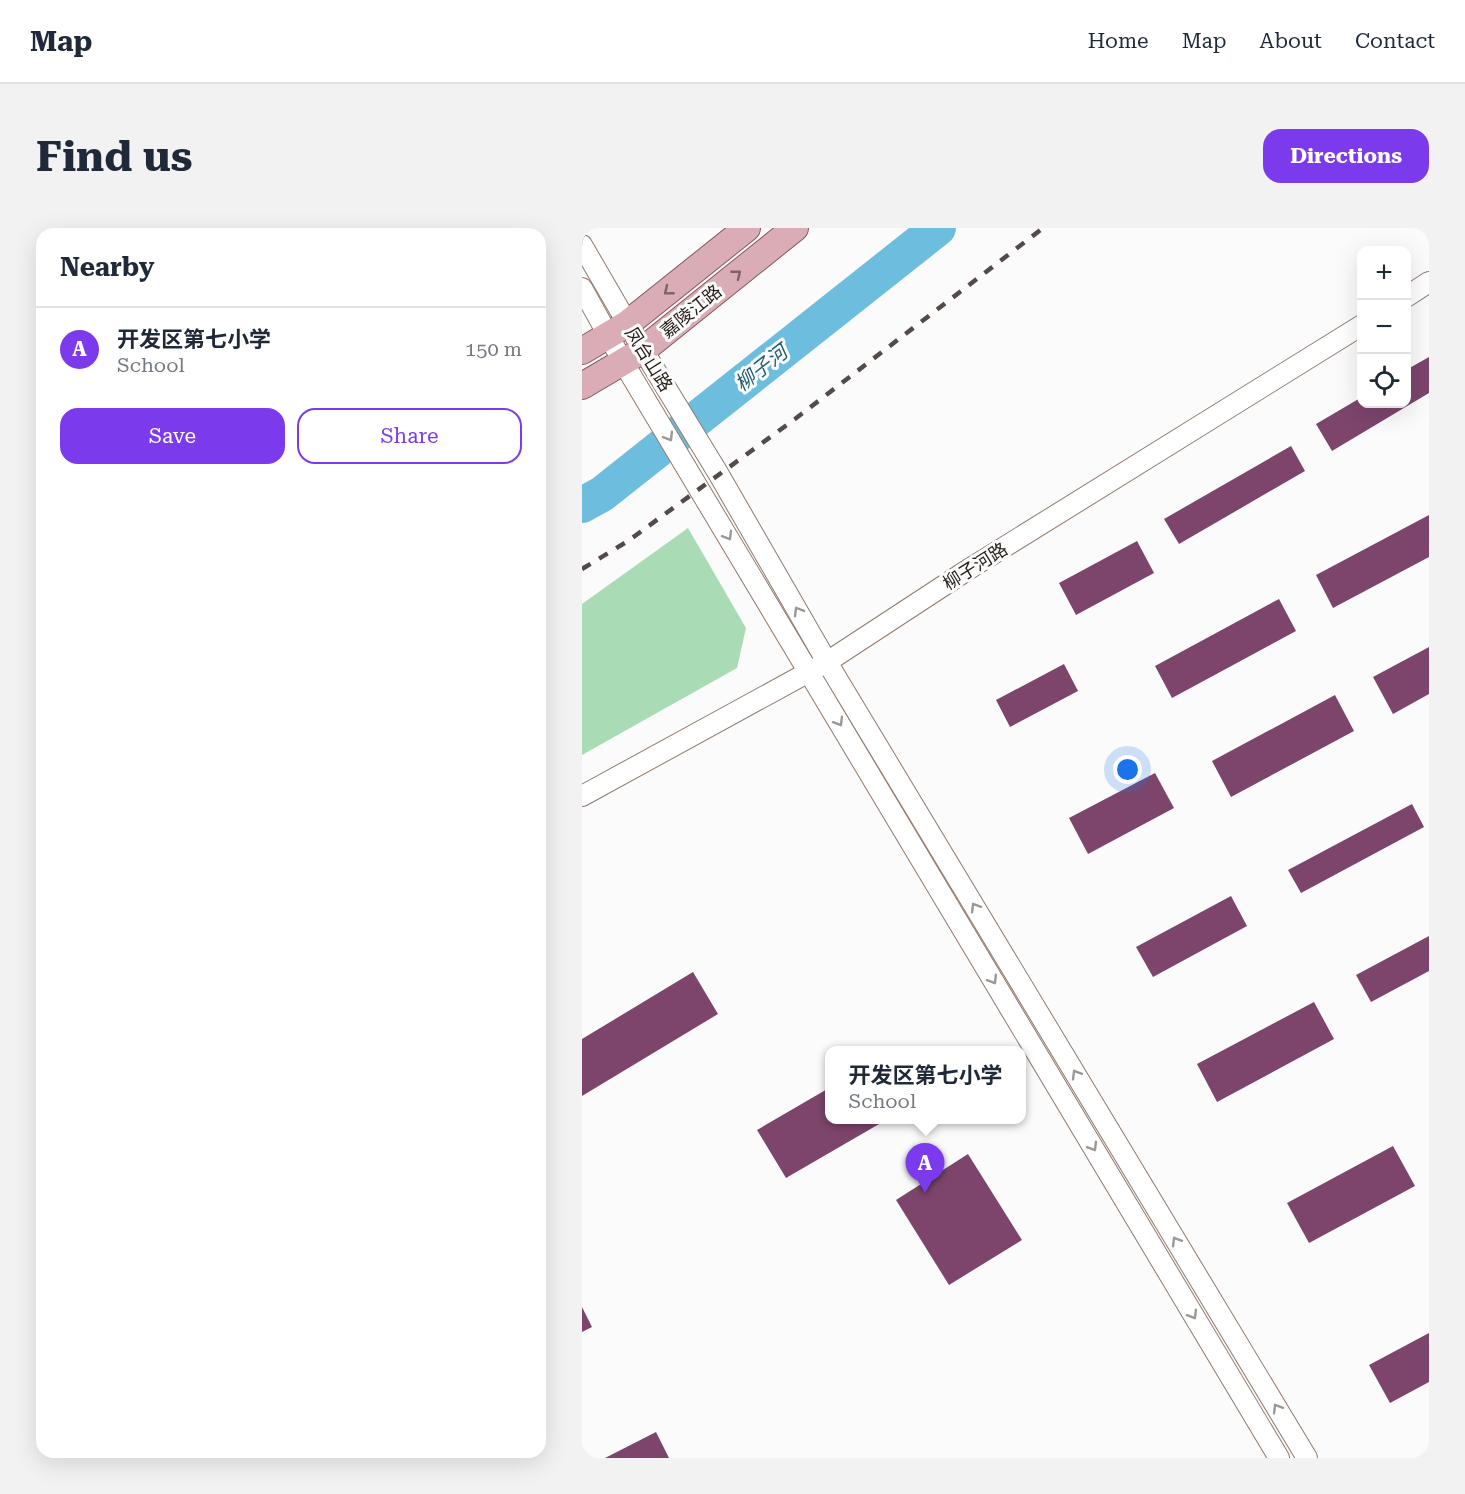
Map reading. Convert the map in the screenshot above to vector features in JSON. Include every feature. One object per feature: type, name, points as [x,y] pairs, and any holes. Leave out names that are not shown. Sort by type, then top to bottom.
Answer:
[{"type":"main road","name":"嘉陵江路","points":[[582,351],[618,329],[747,228]]},
{"type":"main road","name":"嘉陵江路","points":[[582,387],[633,356],[795,228]]},
{"type":"street","name":"凤台山路","points":[[582,245],[618,329],[633,356],[640,387],[1279,1458]]},
{"type":"street","points":[[1411,294],[1429,282]]},
{"type":"street","name":"凤台山路","points":[[582,288],[618,329]]},
{"type":"street","name":"柳子河路","points":[[582,795],[827,662],[969,569],[1357,328]]},
{"type":"street","name":"凤台山路","points":[[633,356],[660,376],[827,662],[1307,1458]]},
{"type":"green space","points":[[688,528],[746,628],[737,668],[582,755],[582,604]]},
{"type":"building","points":[[1429,357],[1429,393],[1411,404],[1411,367]]},
{"type":"building","points":[[1357,400],[1357,408],[1404,408],[1332,451],[1316,424]]},
{"type":"building","points":[[1291,446],[1305,471],[1179,544],[1164,519]]},
{"type":"building","points":[[1429,515],[1429,557],[1333,608],[1316,575]]},
{"type":"building","points":[[1137,541],[1154,573],[1076,615],[1059,583]]},
{"type":"building","points":[[1279,599],[1296,631],[1172,698],[1155,666]]},
{"type":"building","points":[[1429,647],[1429,694],[1393,714],[1373,677]]},
{"type":"building","points":[[1064,664],[1078,691],[1010,727],[996,700]]},
{"type":"building","points":[[1335,695],[1354,731],[1231,797],[1212,761]]},
{"type":"building","points":[[1155,773],[1174,808],[1088,854],[1069,818]]},
{"type":"building","points":[[1412,804],[1424,827],[1301,893],[1288,870]]},
{"type":"building","points":[[1231,896],[1247,926],[1153,977],[1136,947]]},
{"type":"building","points":[[1429,936],[1429,971],[1371,1002],[1356,975]]},
{"type":"building","points":[[693,972],[718,1014],[582,1096],[582,1039]]},
{"type":"building","points":[[1314,1002],[1334,1039],[1217,1102],[1197,1064]]},
{"type":"building","points":[[825,1090],[825,1124],[879,1124],[786,1178],[757,1130]]},
{"type":"building","points":[[1393,1146],[1415,1186],[1309,1243],[1287,1203]]},
{"type":"building","points":[[968,1154],[1022,1240],[949,1285],[896,1200]]},
{"type":"building","points":[[582,1307],[592,1327],[582,1332]]},
{"type":"building","points":[[1429,1333],[1429,1382],[1390,1403],[1369,1365]]},
{"type":"building","points":[[656,1432],[669,1458],[605,1458]]},
{"type":"waterway","name":"柳子河","points":[[582,505],[602,494],[938,228]]},
{"type":"railway","points":[[582,569],[628,541],[795,419],[1043,228]]},
{"type":"place","name":"开发区第七小学","points":[[925,1193]]}]
